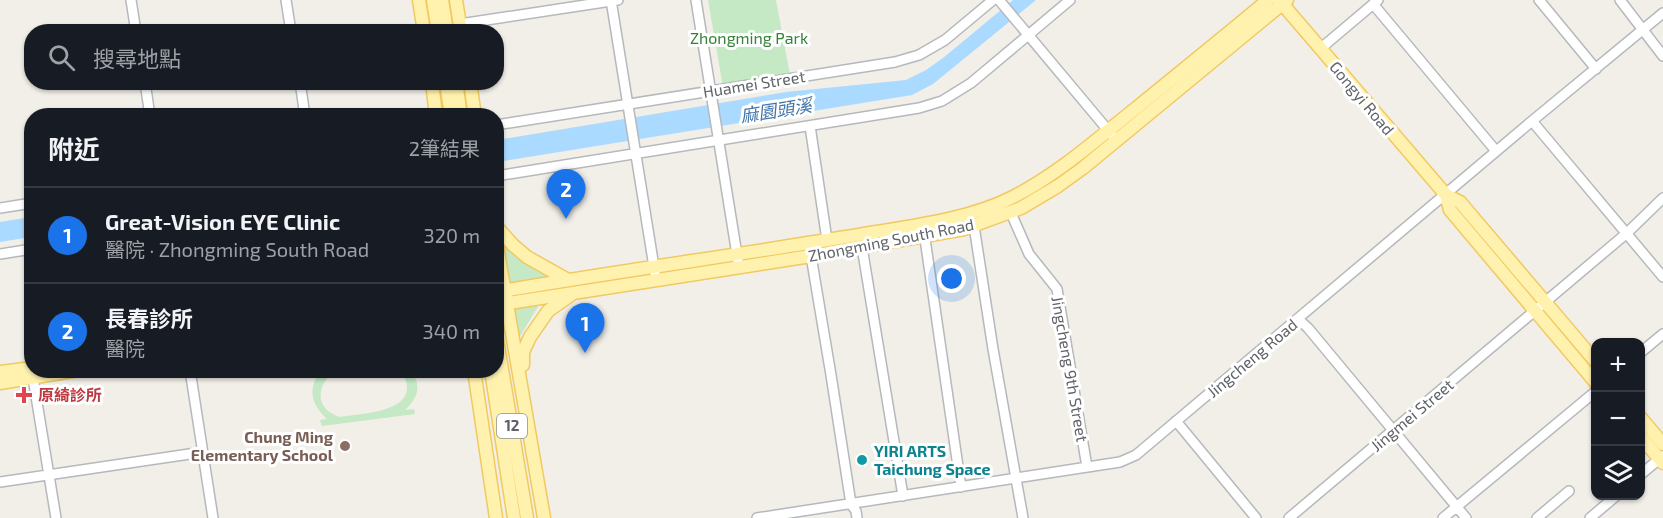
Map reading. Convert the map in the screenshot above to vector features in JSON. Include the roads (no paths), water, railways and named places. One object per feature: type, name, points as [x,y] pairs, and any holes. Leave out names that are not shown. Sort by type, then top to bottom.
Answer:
[{"type":"main road","points":[[419,0],[420,24]]},
{"type":"main road","points":[[433,0],[437,24]]},
{"type":"main road","points":[[442,0],[446,24]]},
{"type":"main road","points":[[456,0],[460,24]]},
{"type":"main road","name":"Zhongming South Road","points":[[504,291],[654,267],[811,256],[862,247],[923,230],[973,212],[1012,197],[1050,176],[1268,0]]},
{"type":"main road","name":"Zhongming South Road","points":[[504,304],[656,280],[827,240],[975,226],[1011,213],[1058,186],[1116,141],[1283,1]]},
{"type":"main road","name":"Gongyi Road","points":[[1283,1],[1320,49],[1446,195],[1460,202],[1591,356]]},
{"type":"main road","points":[[433,90],[435,108]]},
{"type":"main road","points":[[447,90],[451,108]]},
{"type":"main road","points":[[457,90],[460,108]]},
{"type":"main road","points":[[471,90],[474,108]]},
{"type":"main road","name":"Gongyi Road","points":[[1446,195],[1450,210],[1591,377]]},
{"type":"main road","points":[[504,235],[528,257],[568,280]]},
{"type":"main road","points":[[523,396],[523,352],[530,337],[548,311],[575,292]]},
{"type":"main road","name":"12","points":[[504,313],[523,396],[544,518]]},
{"type":"main road","points":[[0,372],[24,371]]},
{"type":"main road","points":[[0,383],[24,374]]},
{"type":"main road","name":"12","points":[[475,378],[496,518]]},
{"type":"main road","name":"12","points":[[492,378],[514,518]]},
{"type":"main road","name":"12","points":[[503,378],[527,518]]},
{"type":"main road","points":[[1645,422],[1663,444]]},
{"type":"main road","points":[[1645,440],[1662,459]]},
{"type":"street","points":[[131,0],[135,24]]},
{"type":"street","points":[[286,0],[290,24]]},
{"type":"street","points":[[483,24],[613,0],[656,280]]},
{"type":"street","points":[[696,0],[738,260]]},
{"type":"street","name":"Huamei Street","points":[[504,124],[711,94],[895,62],[919,55],[945,40],[993,0]]},
{"type":"street","points":[[999,0],[1116,141]]},
{"type":"street","points":[[504,175],[636,150],[810,126],[919,108],[942,101],[971,83],[1026,32],[1070,0]]},
{"type":"street","points":[[1539,0],[1596,69]]},
{"type":"street","points":[[1620,0],[1663,56]]},
{"type":"street","points":[[1320,49],[1376,2],[1496,151]]},
{"type":"street","name":"Jingcheng Road","points":[[757,518],[1016,479],[1128,459],[1137,455],[1663,13]]},
{"type":"street","points":[[146,90],[149,108]]},
{"type":"street","points":[[301,90],[304,108]]},
{"type":"street","points":[[1532,121],[1663,277]]},
{"type":"street","points":[[810,126],[827,240]]},
{"type":"street","points":[[1535,311],[1627,234],[1663,198]]},
{"type":"street","points":[[0,208],[24,204]]},
{"type":"street","name":"Jingcheng 9th Street","points":[[1011,213],[1029,254],[1057,289],[1086,467]]},
{"type":"street","points":[[975,226],[995,360],[1023,518]]},
{"type":"street","points":[[923,230],[961,487]]},
{"type":"street","points":[[862,247],[903,496]]},
{"type":"street","points":[[0,254],[24,250]]},
{"type":"street","points":[[811,256],[851,504],[856,511],[857,518]]},
{"type":"street","name":"Jingmei Street","points":[[1289,518],[1535,311]]},
{"type":"street","points":[[1298,319],[1308,328],[1466,518]]},
{"type":"street","points":[[1645,350],[1663,334]]},
{"type":"street","points":[[33,378],[56,518]]},
{"type":"street","points":[[191,378],[213,518]]},
{"type":"street","points":[[1443,518],[1595,392]]},
{"type":"street","points":[[1176,421],[1256,518]]},
{"type":"street","points":[[0,482],[203,452]]},
{"type":"street","points":[[1645,472],[1662,459]]},
{"type":"street","points":[[1537,518],[1569,491]]},
{"type":"street","points":[[1590,518],[1611,500]]},
{"type":"water","name":"麻園頭溪","points":[[1013,0],[1036,0],[933,84],[912,95],[504,161],[504,139],[786,92],[906,80],[943,58]]},
{"type":"water","points":[[24,218],[24,238],[0,242],[0,222]]},
{"type":"place","name":"長春診所","points":[[566,219]]},
{"type":"place","name":"Great-Vision EYE Clinic","points":[[585,353]]},
{"type":"place","name":"原綺診所","points":[[24,395]]},
{"type":"place","name":"Chung Ming Elementary School","points":[[345,446]]},
{"type":"place","name":"YIRI ARTS Taichung Space","points":[[862,460]]},
{"type":"park label","name":"Zhongming Park","points":[[749,38]]}]
